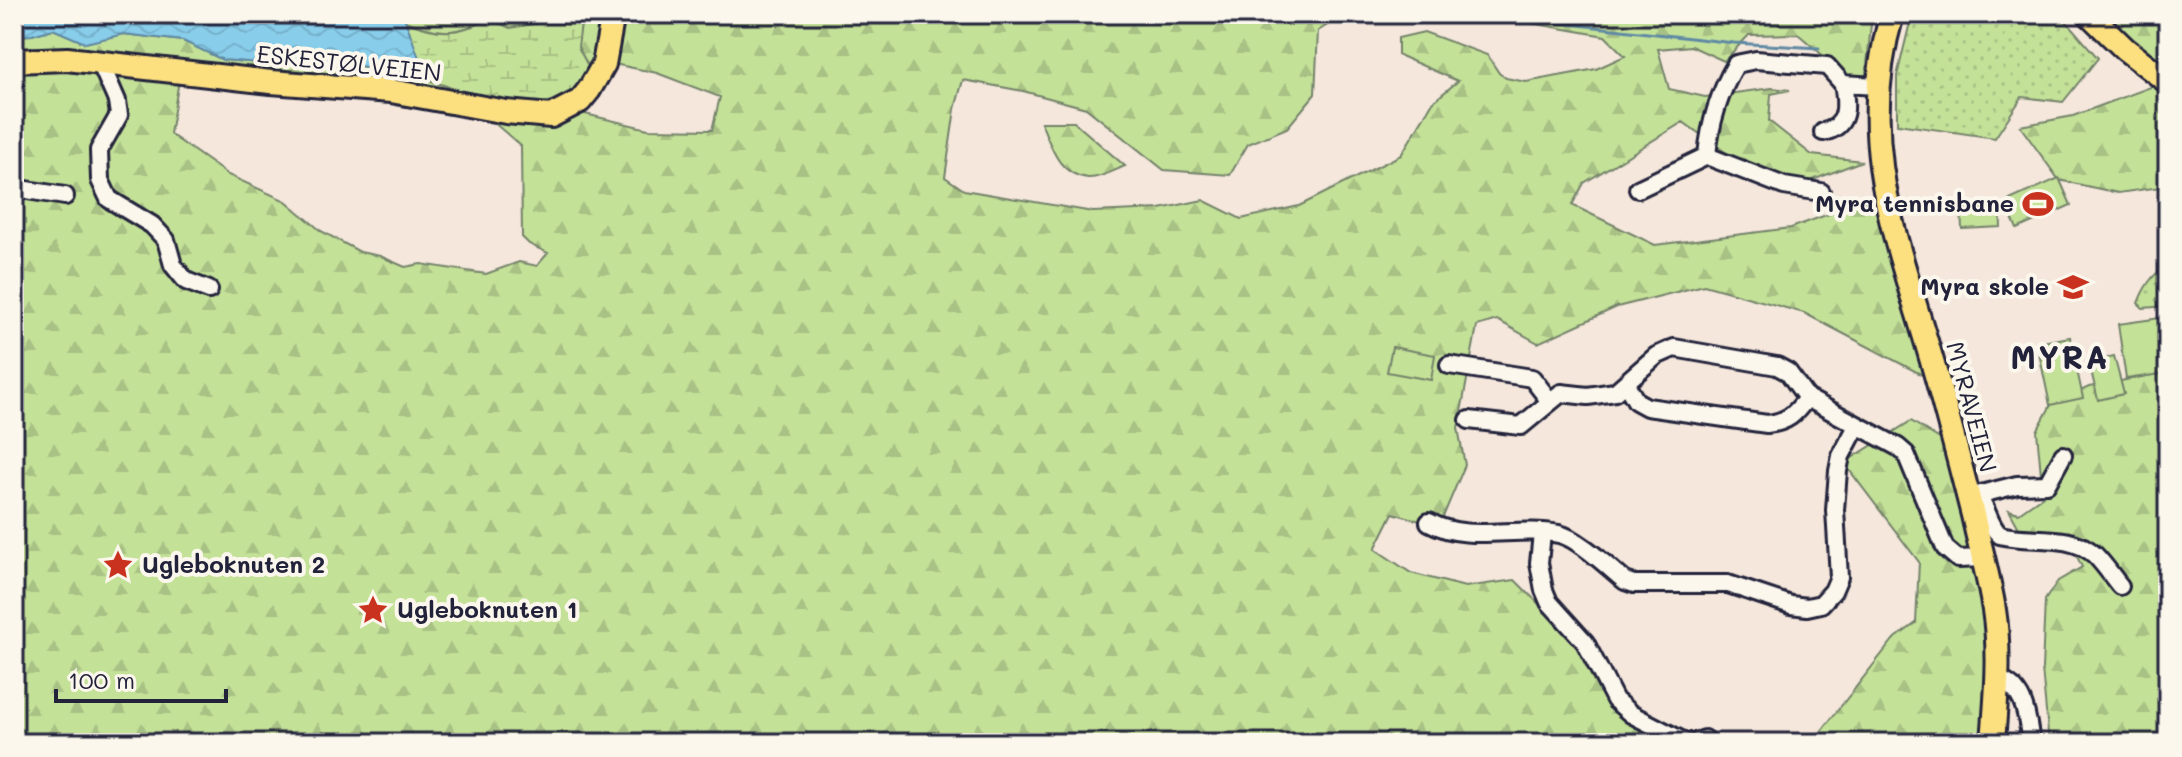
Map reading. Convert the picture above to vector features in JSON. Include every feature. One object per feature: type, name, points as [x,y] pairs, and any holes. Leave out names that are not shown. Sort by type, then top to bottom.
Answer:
[{"type":"main road","name":"ESKESTØLVEIEN","points":[[14,61],[67,59],[271,82],[391,91],[506,112],[551,116],[580,101],[589,90],[604,64],[613,14]]},
{"type":"main road","name":"MYRAVEIEN","points":[[1892,14],[1877,86],[1876,136],[1886,200],[1972,493],[1995,613],[1997,679],[1993,743]]},
{"type":"main road","points":[[2089,14],[2125,49],[2168,82]]},
{"type":"street","points":[[1707,156],[1709,127],[1724,84],[1736,64],[1756,60],[1827,66],[1843,84],[1846,99],[1838,127],[1823,132]]},
{"type":"street","points":[[100,62],[117,101],[119,115],[99,150],[100,180],[109,199],[152,225],[166,240],[173,265],[186,281],[209,290]]},
{"type":"street","points":[[1843,84],[1877,86]]},
{"type":"street","points":[[1638,189],[1707,156],[1784,186],[1821,192]]},
{"type":"street","points":[[14,188],[65,196]]},
{"type":"street","points":[[1469,420],[1521,426],[1561,393],[1603,395],[1615,392],[1656,356],[1674,348],[1777,366],[1788,372],[1807,398],[1906,454],[1945,548],[1958,559],[1983,558]]},
{"type":"street","points":[[1449,365],[1532,378],[1549,400]]},
{"type":"street","points":[[1626,384],[1636,401],[1647,407],[1767,424],[1783,422],[1793,416],[1807,398]]},
{"type":"street","points":[[1429,522],[1461,533],[1560,534],[1625,581],[1634,584],[1728,584],[1791,605],[1807,607],[1821,604],[1833,591],[1839,577],[1835,510],[1838,471],[1841,456],[1857,426]]},
{"type":"street","points":[[1972,493],[2017,485],[2047,484],[2063,455]]},
{"type":"street","points":[[1972,493],[1986,506],[1993,527],[2000,535],[2078,545],[2096,556],[2120,586]]},
{"type":"street","points":[[1542,533],[1539,563],[1544,590],[1558,614],[1585,642],[1615,700],[1631,714],[1685,742],[1705,739]]},
{"type":"street","points":[[1997,679],[2019,693],[2031,743]]},
{"type":"green space","points":[[403,14],[494,14],[499,19],[559,20],[570,14],[1345,14],[1318,31],[1315,94],[1287,128],[1248,144],[1230,175],[1164,170],[1086,108],[1023,91],[963,80],[955,109],[945,177],[964,190],[1093,212],[1160,209],[1203,200],[1241,219],[1299,206],[1401,155],[1433,102],[1458,81],[1398,55],[1398,38],[1424,32],[1487,55],[1506,78],[1526,82],[1596,69],[1625,56],[1605,36],[1480,14],[1872,14],[1865,84],[1849,78],[1798,34],[1749,35],[1724,61],[1691,46],[1658,49],[1669,89],[1705,97],[1772,88],[1790,90],[1771,94],[1769,121],[1812,155],[1862,161],[1800,185],[1742,164],[1683,122],[1584,183],[1572,205],[1655,245],[1791,228],[1875,197],[1930,379],[1804,313],[1704,285],[1617,307],[1538,343],[1497,320],[1477,326],[1458,428],[1465,465],[1443,517],[1423,522],[1393,513],[1375,549],[1411,573],[1465,587],[1515,580],[1579,644],[1621,713],[1673,743],[14,743],[14,123],[25,116],[14,109],[14,36],[53,29],[85,43],[123,34],[183,41],[223,60],[260,63],[329,59],[388,72],[410,73],[491,101],[587,66],[578,47],[545,22],[510,28],[490,19],[467,28],[438,31],[404,21]],"holes":[[[609,63],[657,73],[720,97],[712,130],[648,129],[585,114],[587,93]],[[181,68],[471,103],[521,146],[522,237],[548,253],[537,266],[519,262],[486,274],[421,264],[405,267],[380,256],[360,252],[321,231],[286,201],[228,175],[170,134]]]},
{"type":"green space","points":[[1912,14],[2060,14],[2098,58],[2063,102],[2022,97],[1995,138],[1897,124],[1897,76]]},
{"type":"green space","points":[[2076,14],[2168,14],[2168,186],[2118,193],[2059,180],[2020,126],[2073,116],[2159,84]]},
{"type":"green space","points":[[490,19],[510,28],[545,22],[581,24],[578,47],[588,66],[580,87],[563,100],[525,106],[481,97],[423,78],[423,69],[404,21],[447,31],[467,28]]},
{"type":"green space","points":[[1041,122],[1074,122],[1125,166],[1102,176],[1078,176],[1057,158]]},
{"type":"green space","name":"Myra tennisbane","points":[[2059,178],[2071,205],[2017,229],[2005,202]]},
{"type":"green space","points":[[2000,207],[2001,227],[1962,229],[1961,209]]},
{"type":"green space","points":[[2161,270],[2168,270],[2168,306],[2143,308],[2138,303],[2142,293]]},
{"type":"green space","points":[[2168,317],[2168,373],[2126,379],[2118,324]]},
{"type":"green space","points":[[2070,337],[2083,398],[2050,405],[2037,343]]},
{"type":"green space","points":[[1392,347],[1435,355],[1431,380],[1387,372]]},
{"type":"green space","points":[[2114,356],[2124,394],[2098,400],[2089,362]]},
{"type":"green space","points":[[2168,372],[2168,743],[2049,743],[2042,669],[2045,600],[2058,581],[2082,567],[2073,548],[2020,530],[2009,510],[2019,513],[2043,496],[2037,431],[2051,405],[2089,387]]},
{"type":"green space","points":[[1911,421],[1946,443],[1990,575],[1993,743],[1812,743],[1893,640],[1916,623],[1919,562],[1844,463]]},
{"type":"water","points":[[14,14],[403,14],[423,69],[423,78],[329,59],[260,63],[223,60],[183,41],[124,34],[85,43],[53,29],[14,36]]},
{"type":"waterway","points":[[1417,14],[1535,20],[1734,43],[1819,48]]},
{"type":"place","name":"Myra tennisbane","points":[[2038,204]]},
{"type":"place","name":"Myra skole","points":[[2073,287]]},
{"type":"place","name":"Ugleboknuten 2","points":[[118,565]]},
{"type":"place","name":"Ugleboknuten 1","points":[[373,610]]},
{"type":"district","name":"MYRA","points":[[2060,358]]}]
